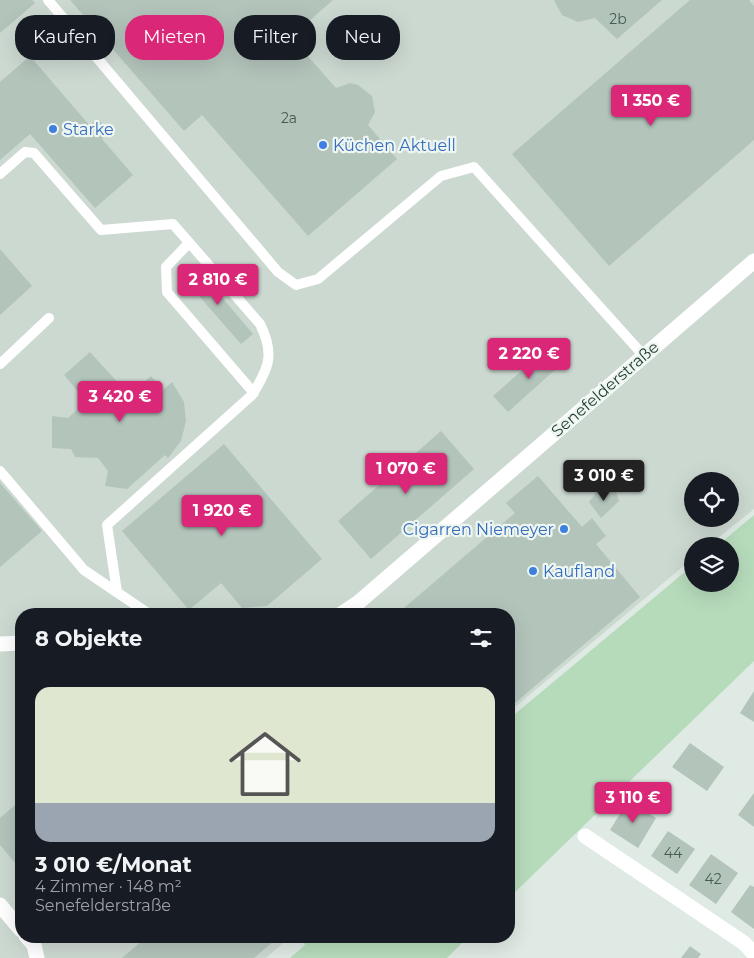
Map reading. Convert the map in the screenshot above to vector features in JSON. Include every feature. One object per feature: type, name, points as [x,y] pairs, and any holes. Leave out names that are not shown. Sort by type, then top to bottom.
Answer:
[{"type":"street","name":"Senefelderstraße","points":[[349,608],[366,596],[754,261]]},
{"type":"street","points":[[0,644],[15,643]]},
{"type":"street","points":[[585,836],[744,943],[754,954]]},
{"type":"street","points":[[0,905],[15,923]]},
{"type":"street","points":[[32,943],[37,958]]},
{"type":"lane","points":[[48,0],[278,272],[296,285],[318,279],[441,176],[474,168],[644,356]]},
{"type":"lane","points":[[0,174],[25,152],[34,153],[101,230],[173,224],[260,324],[269,342],[268,360],[264,377],[254,393],[107,525],[117,592]]},
{"type":"lane","points":[[189,242],[166,268],[167,292],[254,393]]},
{"type":"lane","points":[[0,364],[49,318]]},
{"type":"lane","points":[[0,471],[84,570],[140,608]]},
{"type":"shaded area","points":[[0,0],[754,0],[754,509],[739,521],[739,472],[684,472],[684,527],[732,527],[719,537],[684,537],[684,566],[515,707],[515,608],[15,608],[15,943],[283,943],[266,958],[0,958]]},
{"type":"green space","points":[[754,515],[754,661],[515,892],[515,714],[684,573],[684,592],[739,592],[739,537],[728,537]]},
{"type":"green space","points":[[303,943],[462,943],[447,958],[290,958],[305,945]]},
{"type":"building","points":[[0,0],[32,0],[35,3],[21,15],[15,15],[15,20],[0,33]]},
{"type":"building","points":[[70,0],[333,0],[316,15],[234,15],[234,60],[311,60],[336,88],[350,83],[358,85],[372,96],[375,112],[368,125],[397,159],[308,236],[202,115],[184,131],[115,52],[115,15],[83,15]]},
{"type":"building","points":[[554,0],[662,0],[617,39],[595,18],[578,22],[562,15]]},
{"type":"building","points":[[690,0],[749,0],[754,6],[754,140],[609,266],[512,154]]},
{"type":"building","name":"Starke","points":[[25,60],[33,60],[90,126],[98,119],[109,133],[102,139],[133,175],[95,208],[30,134],[0,160],[0,82]]},
{"type":"building","points":[[0,249],[32,286],[0,315]]},
{"type":"building","points":[[197,268],[253,334],[241,344],[184,279]]},
{"type":"building","points":[[557,347],[567,359],[508,412],[493,396],[527,366],[531,370]]},
{"type":"building","points":[[90,352],[130,396],[151,376],[163,390],[172,382],[184,402],[186,421],[181,441],[168,458],[165,455],[127,489],[105,486],[108,471],[98,458],[75,457],[71,449],[52,448],[52,416],[68,418],[86,401],[64,375]]},
{"type":"building","points":[[441,431],[474,469],[371,559],[338,521]]},
{"type":"building","points":[[224,444],[322,559],[267,606],[242,608],[221,583],[191,608],[187,608],[122,531]]},
{"type":"building","name":"Kaufland","points":[[538,476],[582,527],[592,518],[606,536],[596,544],[640,597],[515,703],[515,608],[404,608],[515,513],[506,503]]},
{"type":"building","points":[[0,483],[42,531],[0,567]]},
{"type":"building","points":[[599,489],[616,492],[619,501],[601,518],[589,502]]},
{"type":"building","points":[[754,691],[754,722],[740,713]]},
{"type":"building","points":[[690,743],[724,767],[707,791],[672,767]]},
{"type":"building","points":[[754,793],[754,827],[738,815]]},
{"type":"building","points":[[628,801],[656,818],[638,848],[610,830]]},
{"type":"building","points":[[15,805],[15,863],[0,845],[0,818]]},
{"type":"building","points":[[668,831],[695,849],[677,874],[651,856]]},
{"type":"building","points":[[711,854],[738,873],[716,904],[689,885]]},
{"type":"building","points":[[750,885],[754,887],[754,929],[731,912]]},
{"type":"building","points":[[140,943],[272,943],[254,958],[122,958]]},
{"type":"building","points":[[690,946],[701,954],[698,958],[681,958]]},
{"type":"place","name":"Starke","points":[[53,129]]},
{"type":"place","name":"Küchen Aktuell","points":[[323,145]]},
{"type":"place","name":"Cigarren Niemeyer","points":[[564,529]]},
{"type":"place","name":"Kaufland","points":[[533,571]]}]
